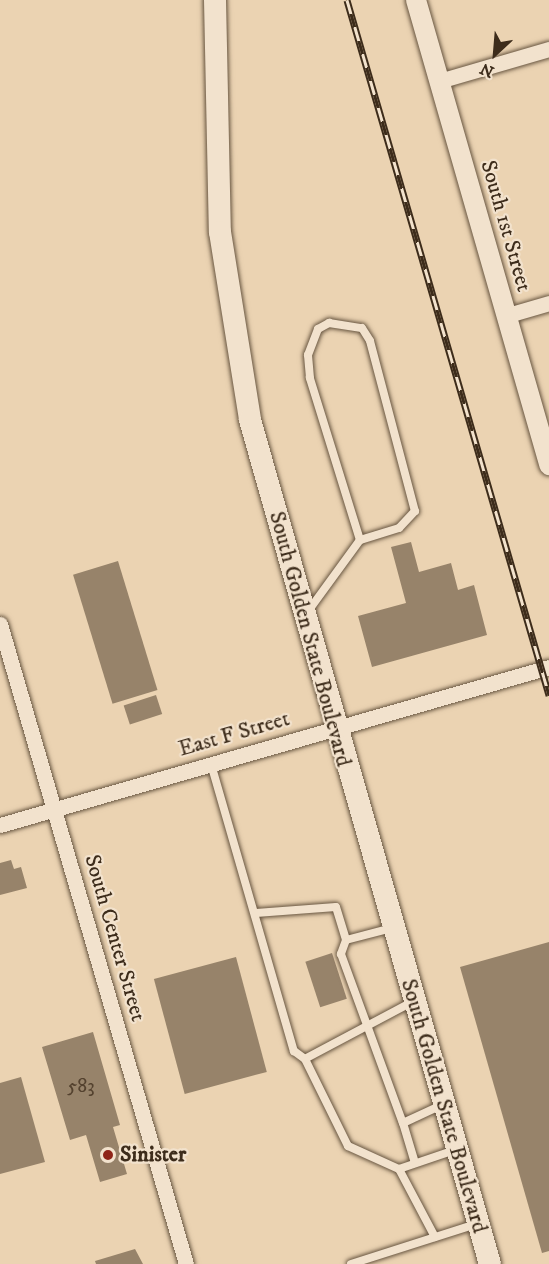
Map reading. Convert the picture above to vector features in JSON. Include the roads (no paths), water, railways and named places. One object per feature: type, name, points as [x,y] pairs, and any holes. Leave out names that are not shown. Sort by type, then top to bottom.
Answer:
[{"type":"main road","name":"South Golden State Boulevard","points":[[215,0],[219,212],[250,420],[334,729],[490,1264]]},
{"type":"street","name":"South 1st Street","points":[[416,0],[508,315],[549,465]]},
{"type":"street","points":[[439,81],[549,49]]},
{"type":"street","points":[[508,315],[549,303]]},
{"type":"street","name":"South Center Street","points":[[0,624],[186,1264]]},
{"type":"street","name":"East F Street","points":[[0,825],[549,667]]},
{"type":"lane","points":[[304,616],[360,540],[399,528],[416,511],[370,341],[362,328],[328,323],[318,329],[308,355],[310,378],[360,540]]},
{"type":"lane","points":[[211,764],[256,913],[294,1051],[304,1059],[348,1146],[399,1169],[435,1237]]},
{"type":"lane","points":[[256,913],[336,907],[345,940],[341,954],[416,1163]]},
{"type":"lane","points":[[345,940],[392,928]]},
{"type":"lane","points":[[304,1059],[413,1001]]},
{"type":"lane","points":[[403,1124],[443,1104]]},
{"type":"lane","points":[[399,1169],[456,1149]]},
{"type":"lane","points":[[351,1264],[478,1224]]},
{"type":"railway","points":[[347,0],[549,695]]},
{"type":"place","name":"Sinister","points":[[108,1155]]}]
